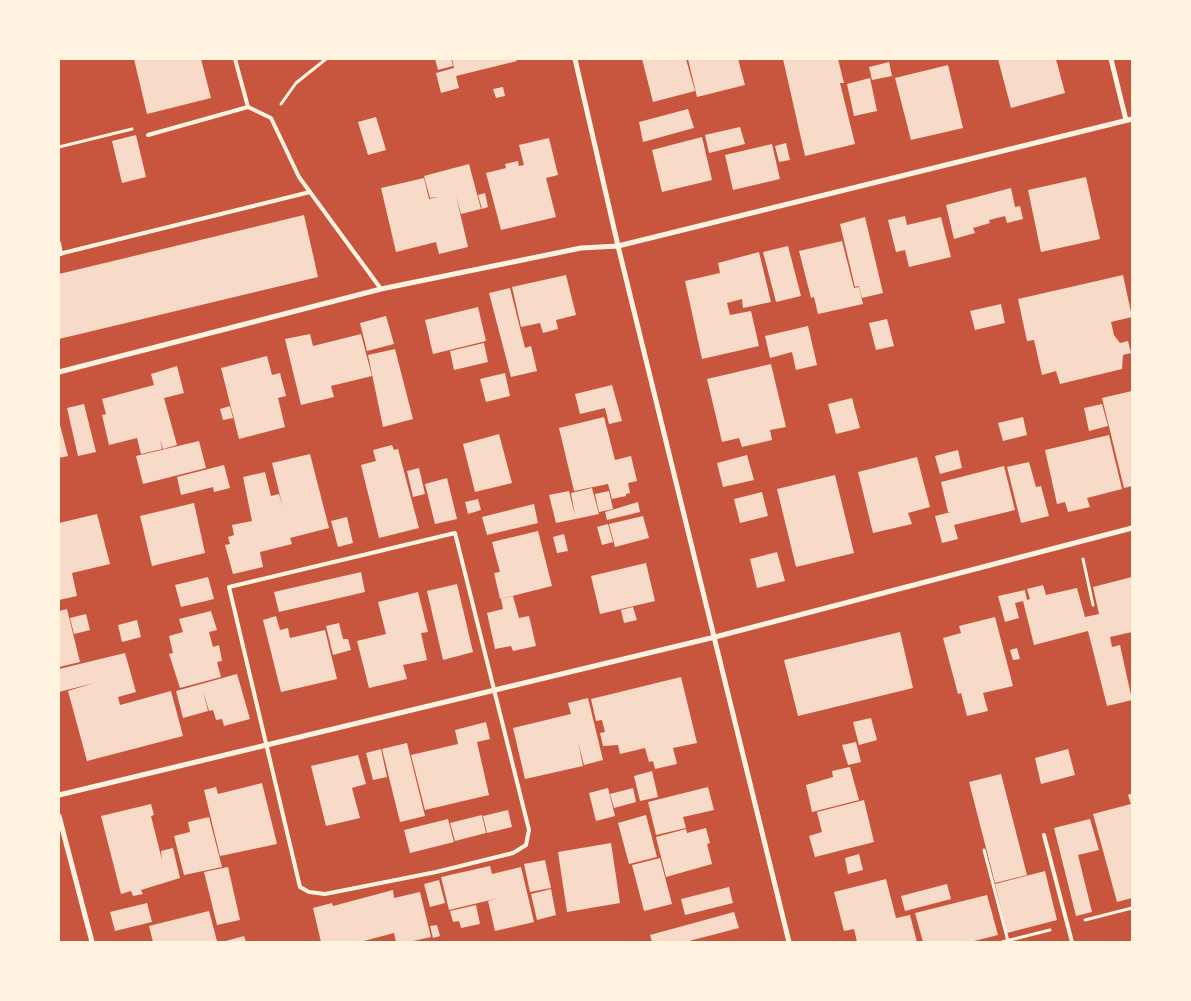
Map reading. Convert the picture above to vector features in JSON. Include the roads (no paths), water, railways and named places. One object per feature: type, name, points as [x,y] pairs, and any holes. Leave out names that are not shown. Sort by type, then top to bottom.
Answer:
[{"type":"street","points":[[575,59],[618,246],[789,942]]},
{"type":"street","points":[[1110,59],[1126,120]]},
{"type":"street","points":[[59,372],[381,289],[581,248],[618,246],[1132,119]]},
{"type":"street","points":[[59,795],[494,688],[715,636],[1132,528]]},
{"type":"street","points":[[59,816],[92,942]]},
{"type":"lane","points":[[235,59],[248,107]]},
{"type":"lane","points":[[148,135],[248,107],[271,118],[299,177],[381,289]]},
{"type":"lane","points":[[59,243],[60,254],[310,192]]},
{"type":"lane","points":[[456,533],[494,688],[529,830],[526,845],[513,853],[436,872],[325,894],[309,892],[300,887],[229,586],[456,533]]},
{"type":"lane","points":[[1044,835],[1072,942]]}]
